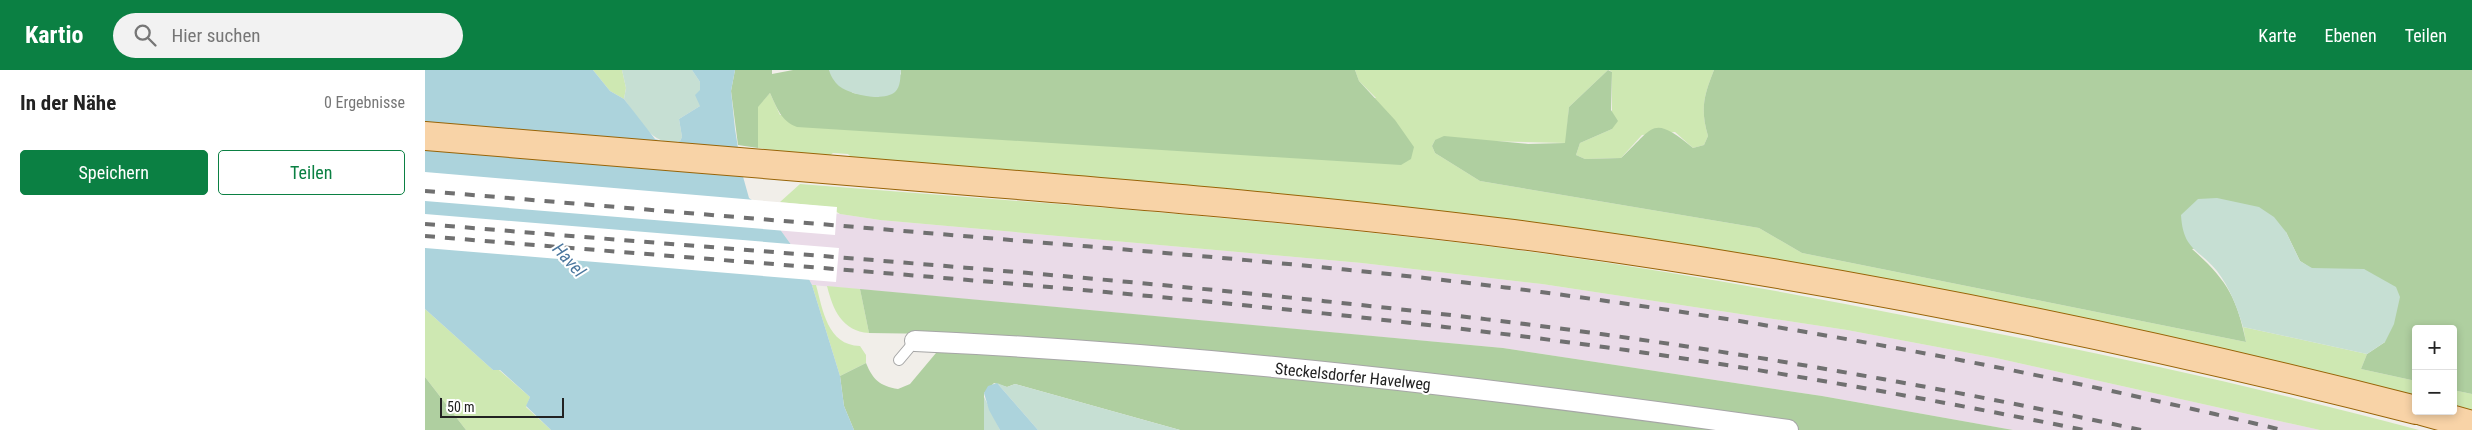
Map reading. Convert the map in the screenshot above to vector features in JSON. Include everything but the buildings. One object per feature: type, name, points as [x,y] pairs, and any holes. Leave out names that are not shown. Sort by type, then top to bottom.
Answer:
[{"type":"main road","points":[[425,136],[1275,208],[1513,234],[1776,274],[2014,317],[2158,347],[2412,409]]},
{"type":"main road","points":[[2436,415],[2472,425]]},
{"type":"street","name":"Steckelsdorfer Havelweg","points":[[915,342],[1042,347],[1397,380],[1630,408],[1788,430]]},
{"type":"lane","points":[[899,360],[915,342]]},
{"type":"shaded area","points":[[766,210],[840,214],[880,220],[1362,263],[1542,284],[1847,330],[1996,358],[2320,430],[2013,430],[1822,396],[1503,348],[812,285],[792,246]]},
{"type":"green space","points":[[593,70],[622,70],[626,88],[624,99],[610,91]]},
{"type":"green space","points":[[622,70],[692,70],[700,82],[700,106],[679,119],[682,137],[680,141],[671,143],[662,141],[641,123],[624,99],[626,88]]},
{"type":"green space","points":[[735,70],[772,70],[772,74],[793,70],[829,70],[853,93],[878,97],[901,74],[901,70],[1355,70],[1359,81],[1395,120],[1414,147],[1411,159],[1401,165],[797,127],[783,118],[770,93],[758,107],[758,148],[738,145],[731,91]]},
{"type":"green space","points":[[829,70],[901,70],[897,90],[890,95],[875,97],[844,89],[834,81]]},
{"type":"green space","points":[[1355,70],[1608,70],[1569,107],[1566,143],[1435,140],[1432,146],[1435,153],[1480,181],[1759,228],[1802,253],[2246,342],[2243,327],[2367,354],[2361,369],[2412,380],[2412,398],[2018,308],[854,160],[848,154],[833,153],[828,157],[758,148],[758,106],[770,93],[780,115],[1376,98],[1359,81]]},
{"type":"green space","points":[[1608,70],[1612,72],[1611,110],[1618,121],[1612,129],[1580,143],[1576,155],[1585,159],[1621,158],[1647,132],[1660,128],[1679,137],[1693,148],[1704,145],[1708,136],[1704,118],[1704,102],[1714,70],[2472,70],[2472,394],[2457,391],[2457,325],[2412,325],[2412,380],[2361,369],[2367,354],[2385,342],[2364,269],[2312,269],[2300,261],[2286,232],[2192,249],[2214,270],[2228,290],[2239,313],[2246,342],[1802,253],[1759,228],[1480,181],[1435,153],[1432,146],[1435,140],[1444,136],[1528,144],[1565,143],[1569,107]]},
{"type":"green space","points":[[1609,70],[1714,70],[1704,102],[1704,118],[1708,136],[1704,145],[1693,148],[1675,132],[1642,135],[1621,158],[1585,159],[1576,155],[1580,143],[1612,129],[1612,72]]},
{"type":"green space","points":[[800,184],[1267,222],[1547,254],[1776,291],[2039,342],[2230,383],[2419,430],[2320,430],[1996,358],[1847,330],[1542,284],[1362,263],[880,220],[840,214],[829,207],[780,202]]},
{"type":"green space","points":[[2217,198],[2259,207],[2274,217],[2286,232],[2300,261],[2312,268],[2364,269],[2396,287],[2400,297],[2394,324],[2385,342],[2367,354],[2243,327],[2236,305],[2226,284],[2210,263],[2188,242],[2182,227],[2181,215],[2198,199]]},
{"type":"green space","points":[[812,285],[816,285],[824,315],[833,333],[840,340],[860,346],[866,355],[866,363],[840,376]]},
{"type":"green space","points":[[827,286],[860,289],[869,333],[845,324],[832,303]]},
{"type":"green space","points":[[860,289],[1503,348],[1822,396],[2013,430],[1180,430],[1015,384],[1007,387],[994,383],[984,393],[984,430],[854,430],[844,406],[840,376],[866,363],[874,378],[886,386],[898,389],[910,384],[936,353],[938,334],[869,333]]},
{"type":"green space","points":[[425,309],[493,370],[499,370],[530,397],[526,407],[551,430],[466,430],[425,377]]},
{"type":"green space","points":[[425,377],[466,430],[425,430]]},
{"type":"green space","points":[[997,383],[1007,387],[1015,384],[1180,430],[1038,430]]},
{"type":"green space","points":[[2457,391],[2472,394],[2472,413],[2457,410]]},
{"type":"green space","points":[[984,397],[1000,430],[984,430]]},
{"type":"water","name":"Havel","points":[[425,70],[593,70],[610,91],[624,99],[655,139],[672,144],[680,141],[682,137],[679,119],[700,106],[695,95],[700,90],[700,82],[692,70],[735,70],[731,91],[735,129],[742,173],[749,198],[766,210],[792,246],[812,285],[840,376],[844,406],[854,430],[551,430],[526,406],[530,397],[500,370],[493,370],[425,309]]},
{"type":"water","points":[[997,383],[1038,430],[1000,430],[989,410],[984,393],[988,386]]},
{"type":"pier","points":[[425,172],[837,207],[835,235],[425,201]]},
{"type":"pier","points":[[425,214],[839,248],[836,282],[425,248]]},
{"type":"railway","points":[[425,191],[1225,258],[1352,270],[1541,292],[1728,319],[1914,351],[2098,388],[2282,430]]},
{"type":"railway","points":[[425,224],[1118,281],[1257,294],[1533,325],[1686,346],[1838,371],[1990,399],[2141,430]]},
{"type":"railway","points":[[425,236],[1163,297],[1457,328],[1604,347],[1785,374],[2084,430]]}]
